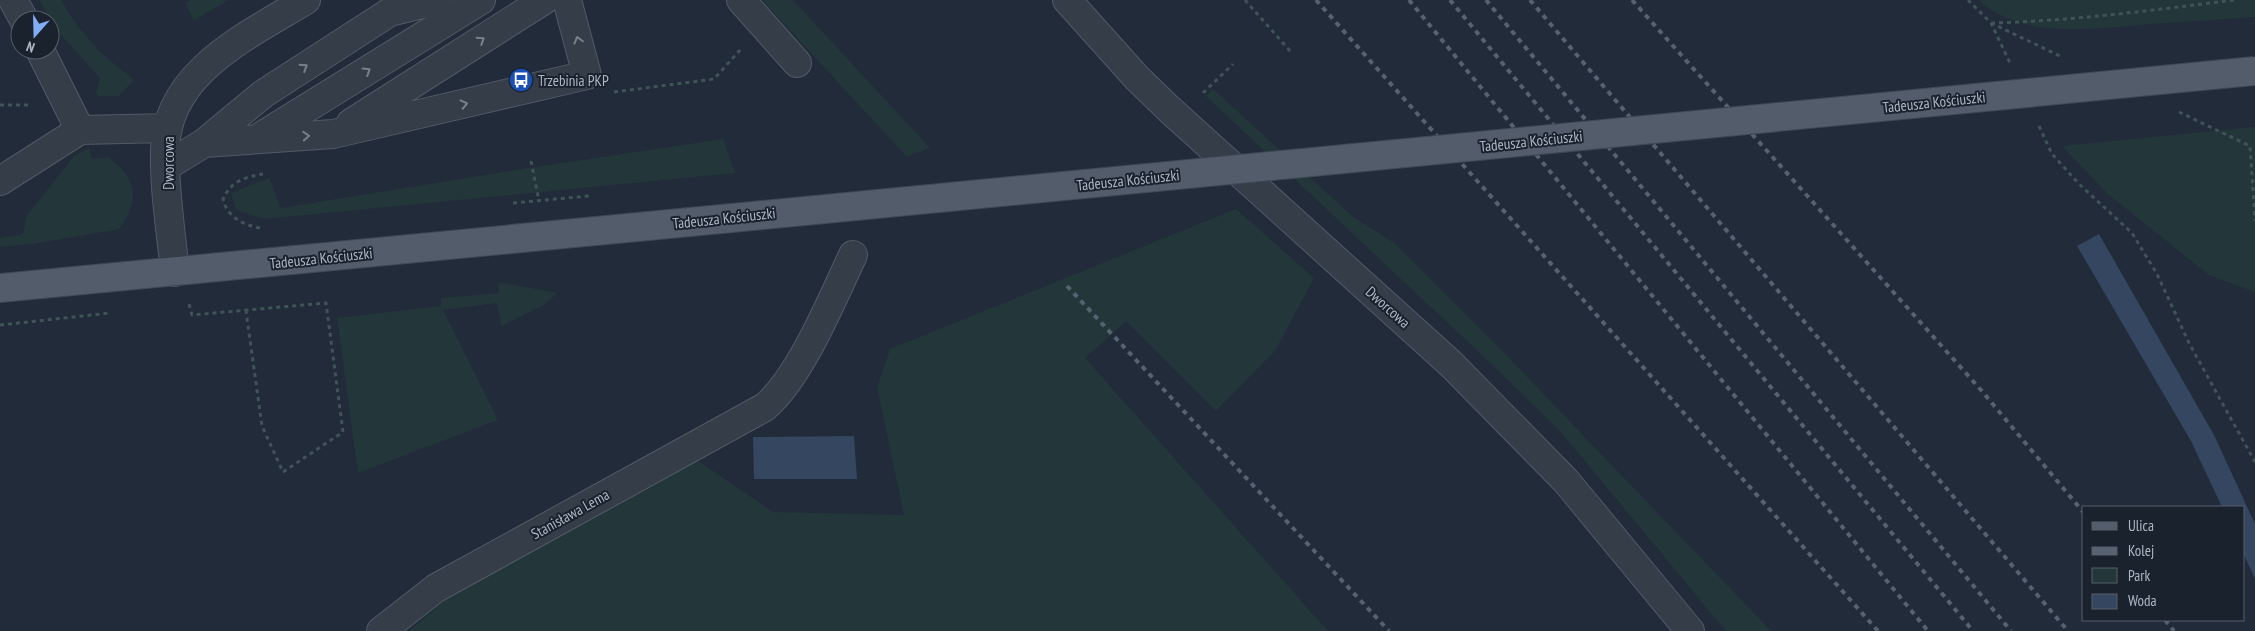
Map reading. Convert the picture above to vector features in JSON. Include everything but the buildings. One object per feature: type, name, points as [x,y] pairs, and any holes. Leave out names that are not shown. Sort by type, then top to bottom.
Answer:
[{"type":"main road","name":"Tadeusza Kościuszki","points":[[0,288],[2255,71]]},
{"type":"street","name":"Dworcowa","points":[[175,272],[165,149],[168,128],[185,90],[208,64],[229,48],[306,0]]},
{"type":"street","points":[[165,166],[204,143],[263,94],[390,12],[439,0]]},
{"type":"street","points":[[257,139],[481,0]]},
{"type":"street","points":[[333,134],[544,0]]},
{"type":"street","points":[[204,143],[333,134],[587,75],[567,0]]},
{"type":"street","points":[[741,0],[796,63]]},
{"type":"street","name":"Dworcowa","points":[[1067,0],[1137,78],[1169,109],[1451,364],[1566,481],[1690,631]]},
{"type":"street","points":[[45,60],[80,130]]},
{"type":"street","points":[[0,181],[80,130],[168,128]]},
{"type":"street","name":"Stanisława Lema","points":[[382,631],[436,588],[765,407],[777,396],[804,355],[853,254]]},
{"type":"path","points":[[1245,0],[1291,52]]},
{"type":"path","points":[[1968,0],[1991,23],[2011,66]]},
{"type":"path","points":[[1991,23],[2038,22],[2234,0]]},
{"type":"path","points":[[611,93],[714,79],[763,26]]},
{"type":"path","points":[[1203,93],[1233,64]]},
{"type":"path","points":[[0,105],[35,105]]},
{"type":"path","points":[[2036,119],[2052,154],[2079,184],[2132,233],[2157,274],[2189,343],[2255,462]]},
{"type":"path","points":[[531,161],[539,201]]},
{"type":"path","points":[[270,172],[241,179],[232,184],[223,199],[225,208],[231,216],[244,224],[260,228],[270,227]]},
{"type":"path","points":[[505,204],[596,196]]},
{"type":"path","points":[[189,304],[192,315],[326,303],[343,432],[282,472],[262,426],[246,311]]},
{"type":"green space","points":[[39,0],[61,0],[76,24],[100,52],[134,80],[119,96],[98,96],[96,92],[100,78],[60,34],[60,10],[45,10]]},
{"type":"green space","points":[[191,0],[229,0],[194,20],[185,3]]},
{"type":"green space","points":[[762,0],[793,0],[930,148],[907,157]]},
{"type":"green space","points":[[1979,0],[2255,0],[2255,17],[2108,28],[2061,29],[2038,27],[2016,22],[1996,13]]},
{"type":"green space","points":[[1213,89],[1352,216],[1394,243],[1505,354],[1771,631],[1726,631],[1559,430],[1483,356],[1206,96]]},
{"type":"green space","points":[[2255,127],[2255,292],[2209,275],[2108,194],[2062,146]]},
{"type":"green space","points":[[723,139],[735,173],[264,219],[236,210],[231,193],[269,178],[281,208]]},
{"type":"green space","points":[[89,148],[92,159],[108,157],[126,174],[130,182],[133,190],[133,199],[120,229],[32,244],[0,247],[0,238],[21,235],[24,232],[26,217],[73,157]]},
{"type":"green space","points":[[1236,209],[1314,278],[1275,351],[1216,411],[1126,321],[1085,358],[1328,631],[409,631],[444,601],[691,456],[773,512],[904,515],[877,387],[890,349]]},
{"type":"green space","points":[[498,282],[558,293],[542,306],[501,326],[497,303],[443,310],[498,420],[358,473],[337,318],[441,306],[441,298],[499,293]]},
{"type":"water","points":[[2099,234],[2214,435],[2255,524],[2255,579],[2245,557],[2245,506],[2222,506],[2191,441],[2077,246]]},
{"type":"water","points":[[854,436],[857,479],[754,479],[753,437]]},
{"type":"railway","points":[[1316,0],[1878,631]]},
{"type":"railway","points":[[1409,0],[1928,631]]},
{"type":"railway","points":[[1450,0],[1973,631]]},
{"type":"railway","points":[[1486,0],[2011,631]]},
{"type":"railway","points":[[1530,0],[2068,631]]},
{"type":"railway","points":[[1632,0],[1981,390],[2082,511]]},
{"type":"railway","points":[[1067,286],[1389,631]]},
{"type":"railway","points":[[2166,621],[2174,631]]},
{"type":"place","name":"Trzebinia PKP","points":[[521,80]]}]
